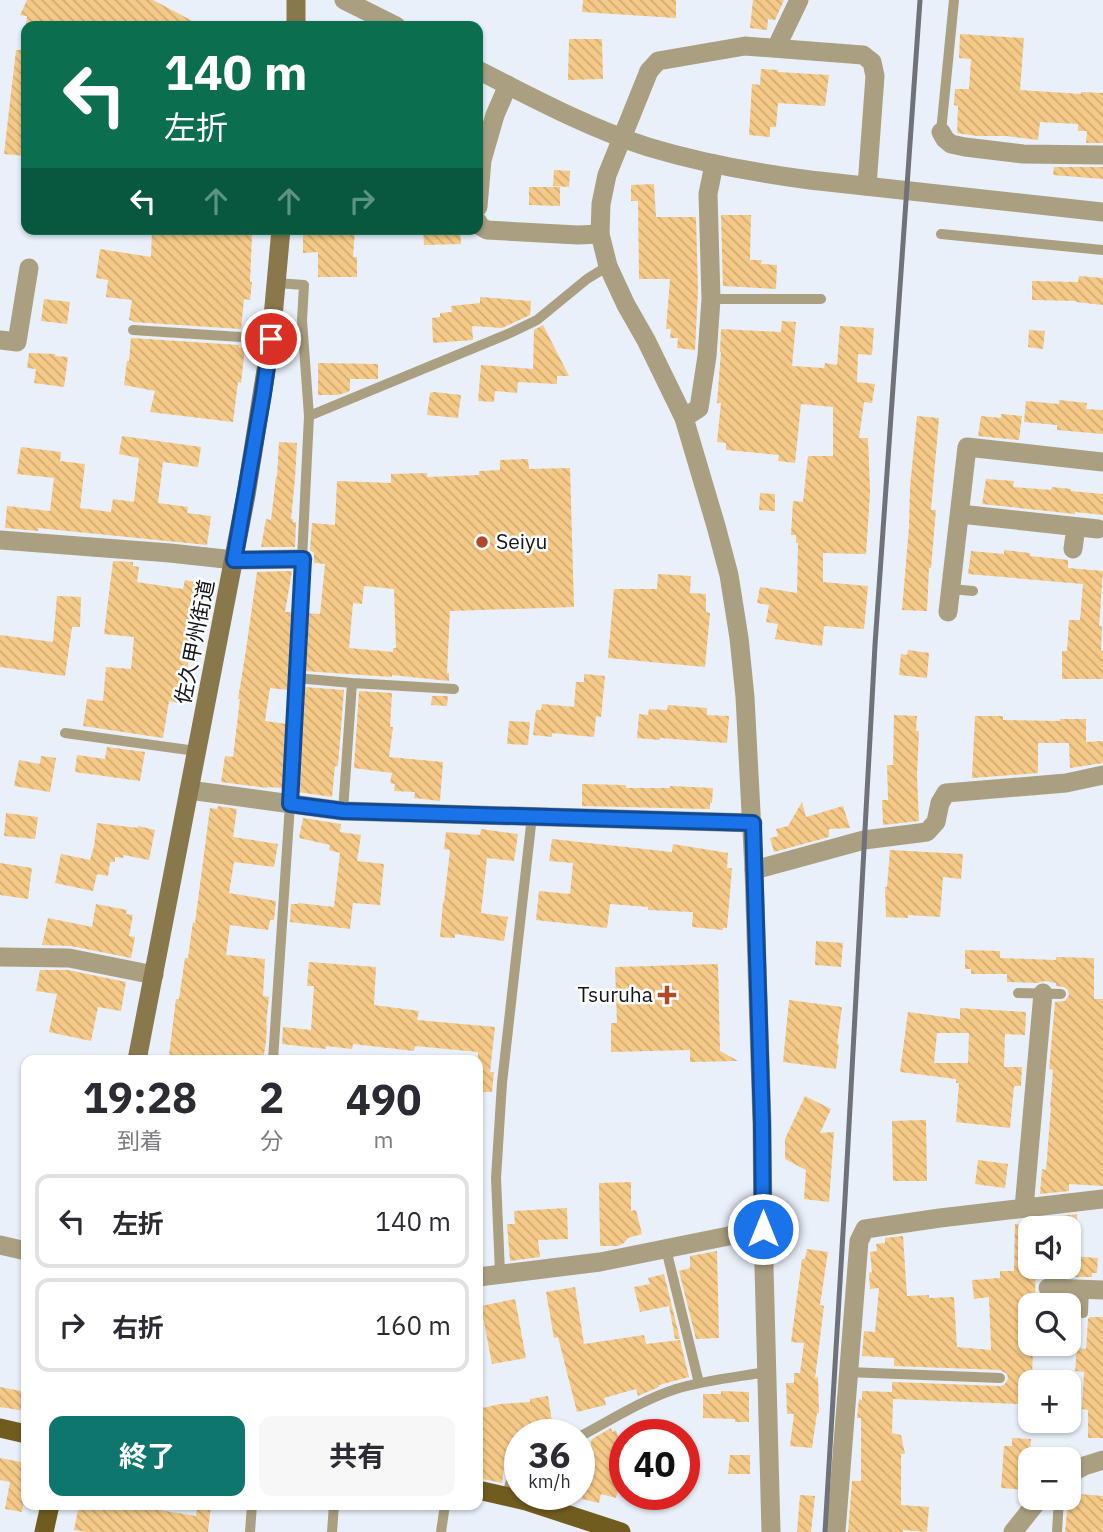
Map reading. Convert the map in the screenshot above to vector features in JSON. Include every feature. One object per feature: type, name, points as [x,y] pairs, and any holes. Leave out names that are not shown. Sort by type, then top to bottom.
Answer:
[{"type":"main road","points":[[296,0],[296,21]]},
{"type":"main road","name":"佐久甲州街道","points":[[139,1055],[261,407],[271,339],[281,235]]},
{"type":"main road","points":[[0,1428],[21,1433]]},
{"type":"main road","points":[[483,1491],[504,1495]]},
{"type":"main road","points":[[44,1532],[49,1510]]},
{"type":"main road","points":[[551,1510],[621,1532]]},
{"type":"street","points":[[344,0],[386,21]]},
{"type":"street","points":[[776,48],[799,0]]},
{"type":"street","points":[[771,1532],[753,823],[739,638],[729,576],[684,418],[608,266],[600,234],[600,218],[607,175],[649,71],[658,61],[745,46],[863,55],[872,62],[875,76],[867,186]]},
{"type":"street","points":[[483,72],[574,117],[623,137],[714,164],[773,176],[1103,212]]},
{"type":"street","points":[[483,157],[495,115],[508,85]]},
{"type":"street","points":[[941,132],[951,144],[965,147],[1023,155],[1103,155]]},
{"type":"street","points":[[684,418],[699,408],[706,356],[712,281],[708,194],[714,164]]},
{"type":"street","points":[[483,228],[578,235],[600,234]]},
{"type":"street","points":[[0,340],[17,342],[29,268]]},
{"type":"street","points":[[947,612],[967,447],[1103,462]]},
{"type":"street","points":[[960,514],[1098,529]]},
{"type":"street","points":[[1073,549],[1076,527]]},
{"type":"street","points":[[0,540],[234,560],[303,559]]},
{"type":"street","points":[[754,870],[864,840],[927,832],[936,822],[940,803],[946,793],[1066,783],[1103,775]]},
{"type":"street","points":[[189,790],[343,811],[753,823]]},
{"type":"street","points":[[0,957],[68,958],[154,975]]},
{"type":"street","points":[[1024,1208],[1052,993]]},
{"type":"street","points":[[836,1532],[859,1241],[865,1228],[1103,1199]]},
{"type":"street","points":[[483,1276],[600,1262],[763,1229]]},
{"type":"street","points":[[0,1245],[21,1250]]},
{"type":"street","points":[[1048,1288],[1093,1290]]},
{"type":"street","points":[[1081,1468],[1103,1460]]},
{"type":"street","points":[[1013,1532],[1030,1510]]},
{"type":"lane","points":[[941,132],[954,0]]},
{"type":"lane","points":[[941,234],[1103,250]]},
{"type":"lane","points":[[309,416],[537,320],[587,279],[608,266]]},
{"type":"lane","points":[[273,1055],[290,804],[309,416],[302,320],[304,285],[277,283]]},
{"type":"lane","points":[[711,299],[821,299]]},
{"type":"lane","points":[[133,330],[271,339]]},
{"type":"lane","points":[[951,589],[974,591]]},
{"type":"lane","points":[[296,678],[454,690]]},
{"type":"lane","points":[[343,811],[352,683]]},
{"type":"lane","points":[[65,733],[196,751]]},
{"type":"lane","points":[[500,1273],[496,1178],[502,1083],[532,816]]},
{"type":"lane","points":[[1018,993],[1052,993]]},
{"type":"lane","points":[[666,1249],[699,1383]]},
{"type":"lane","points":[[1083,1313],[1093,1290]]},
{"type":"lane","points":[[595,1429],[675,1390],[699,1383],[766,1372]]},
{"type":"lane","points":[[847,1372],[1000,1378]]},
{"type":"lane","points":[[250,1532],[252,1510]]},
{"type":"lane","points":[[332,1532],[334,1510]]},
{"type":"lane","points":[[441,1532],[444,1510]]},
{"type":"lane","points":[[1056,1532],[1058,1510]]},
{"type":"building","points":[[27,0],[153,0],[193,21],[26,21],[27,16],[20,15]]},
{"type":"building","points":[[583,0],[676,0],[676,18],[582,12]]},
{"type":"building","points":[[753,0],[784,0],[775,20],[768,19],[767,30],[750,28]]},
{"type":"building","points":[[960,34],[1024,38],[1020,90],[1103,93],[1103,143],[1086,143],[1087,131],[1078,131],[1078,124],[1040,122],[1038,140],[957,133],[958,106],[954,105],[955,89],[969,89],[971,59],[959,58]]},
{"type":"building","points":[[569,39],[602,39],[603,79],[568,80]]},
{"type":"building","points":[[16,50],[21,50],[21,156],[4,154]]},
{"type":"building","points":[[761,69],[829,75],[825,106],[778,103],[776,127],[770,127],[770,137],[749,135],[752,84],[760,85]]},
{"type":"building","points":[[1054,167],[1103,167],[1103,179],[1053,175]]},
{"type":"building","points":[[554,170],[570,171],[569,187],[553,186]]},
{"type":"building","points":[[654,184],[656,217],[696,217],[698,290],[695,350],[677,348],[678,338],[670,338],[671,329],[666,329],[670,279],[639,279],[638,201],[631,201],[631,185]]},
{"type":"building","points":[[529,187],[560,187],[560,206],[529,205]]},
{"type":"building","points":[[721,215],[751,215],[750,260],[762,260],[761,264],[777,265],[776,289],[723,286]]},
{"type":"building","points":[[152,235],[252,235],[250,300],[244,299],[241,329],[129,320],[132,300],[106,297],[108,280],[96,278],[100,249],[151,257]]},
{"type":"building","points":[[303,235],[355,235],[353,257],[357,257],[357,277],[318,277],[318,252],[303,253]]},
{"type":"building","points":[[423,235],[460,235],[461,244],[424,245]]},
{"type":"building","points":[[1079,276],[1103,278],[1103,305],[1032,300],[1032,281],[1078,282]]},
{"type":"building","points":[[480,297],[531,301],[530,315],[502,328],[472,326],[473,340],[433,343],[432,318],[440,317],[440,313],[452,312],[451,306],[480,303]]},
{"type":"building","points":[[44,299],[70,302],[67,324],[41,321]]},
{"type":"building","points":[[782,321],[796,322],[792,366],[824,368],[825,363],[837,365],[840,326],[874,328],[872,355],[858,354],[857,382],[875,384],[872,403],[864,402],[859,438],[868,438],[870,492],[866,554],[823,553],[823,582],[868,586],[864,629],[824,626],[822,646],[775,639],[778,624],[766,622],[769,605],[757,603],[760,587],[797,593],[798,543],[796,535],[791,535],[793,501],[803,502],[808,456],[833,456],[833,407],[801,404],[795,463],[778,461],[779,455],[726,450],[726,443],[717,442],[721,403],[717,403],[721,329],[781,332]]},
{"type":"building","points":[[543,325],[569,376],[557,376],[557,384],[518,382],[517,393],[495,391],[494,402],[478,401],[481,365],[533,369],[534,330]]},
{"type":"building","points":[[1029,330],[1045,331],[1043,349],[1028,347]]},
{"type":"building","points":[[131,338],[239,345],[239,348],[245,348],[233,422],[150,412],[155,391],[124,385]]},
{"type":"building","points":[[29,353],[68,357],[64,387],[34,383],[36,369],[27,368]]},
{"type":"building","points":[[318,363],[378,364],[378,379],[350,379],[348,392],[318,395]]},
{"type":"building","points":[[430,393],[461,395],[458,418],[427,415]]},
{"type":"building","points":[[1059,400],[1087,403],[1086,409],[1103,410],[1103,434],[1057,430],[1057,425],[1024,422],[1026,401],[1059,404]]},
{"type":"building","points":[[1001,414],[1022,416],[1019,440],[978,436],[981,416],[1001,418]]},
{"type":"building","points":[[917,416],[939,418],[931,510],[936,510],[927,611],[902,610]]},
{"type":"building","points":[[122,436],[201,447],[198,467],[163,462],[158,503],[188,507],[187,513],[211,516],[207,545],[38,528],[38,531],[5,528],[7,506],[50,511],[54,478],[17,474],[21,447],[61,452],[60,461],[85,464],[80,508],[111,512],[113,499],[134,502],[139,458],[119,454]]},
{"type":"building","points":[[279,442],[297,443],[291,519],[296,522],[295,547],[261,547],[266,519],[271,520]]},
{"type":"building","name":"Seiyu","points":[[528,459],[529,469],[570,468],[574,607],[450,611],[447,673],[449,681],[304,671],[307,613],[320,614],[325,564],[314,563],[314,553],[310,550],[312,523],[335,525],[337,481],[391,483],[391,474],[427,473],[427,477],[479,475],[479,471],[500,470],[500,460]],"holes":[[[364,586],[394,589],[396,648],[393,648],[393,652],[349,648],[353,603],[362,604]]]},
{"type":"building","points":[[986,479],[1014,481],[1013,487],[1051,490],[1052,487],[1103,494],[1103,515],[982,504]]},
{"type":"building","points":[[760,493],[775,494],[775,511],[759,510]]},
{"type":"building","points":[[1004,550],[1068,560],[1068,568],[1103,571],[1099,626],[1102,626],[1103,679],[1062,679],[1062,651],[1067,651],[1069,620],[1080,620],[1083,584],[968,574],[971,551],[1004,554]]},
{"type":"building","points":[[113,561],[133,562],[133,566],[139,567],[137,582],[183,589],[185,580],[199,583],[197,598],[200,598],[186,677],[181,677],[177,703],[169,701],[163,738],[83,726],[87,699],[103,701],[106,667],[131,669],[134,637],[104,634]]},
{"type":"building","points":[[292,571],[285,612],[291,612],[288,690],[270,688],[265,721],[286,724],[283,788],[221,782],[225,756],[233,757],[238,699],[257,572]]},
{"type":"building","points":[[658,574],[691,576],[690,593],[706,594],[706,612],[710,613],[705,667],[608,658],[614,589],[657,589]]},
{"type":"building","points":[[57,596],[81,597],[80,627],[72,627],[65,676],[0,667],[0,635],[53,642]]},
{"type":"building","points":[[908,650],[929,653],[927,678],[899,675],[901,654],[907,655]]},
{"type":"building","points":[[584,674],[605,676],[601,717],[596,716],[594,737],[552,733],[552,737],[533,735],[536,710],[541,710],[542,704],[574,707],[576,682],[584,682]]},
{"type":"building","points":[[304,687],[344,690],[338,766],[335,766],[332,797],[298,792]]},
{"type":"building","points":[[359,691],[392,693],[390,727],[393,727],[389,757],[443,762],[440,801],[414,798],[415,792],[394,791],[395,784],[390,783],[392,773],[354,768]]},
{"type":"building","points":[[432,696],[448,696],[447,706],[431,705]]},
{"type":"building","points":[[668,705],[707,708],[707,715],[729,716],[727,743],[637,738],[639,714],[648,715],[649,709],[667,710]]},
{"type":"building","points":[[894,715],[917,716],[919,821],[883,825],[882,800],[888,800],[887,765],[893,765]]},
{"type":"building","points":[[975,716],[1003,716],[1003,720],[1086,719],[1086,742],[1103,741],[1103,763],[1070,768],[1069,743],[1038,743],[1038,773],[972,778]]},
{"type":"building","points":[[509,721],[530,722],[528,745],[507,744]]},
{"type":"building","points":[[107,747],[145,752],[140,781],[75,772],[77,755],[105,759]]},
{"type":"building","points":[[41,756],[56,758],[50,792],[14,786],[19,760],[40,764]]},
{"type":"building","points":[[582,784],[626,785],[626,788],[713,788],[712,803],[710,809],[582,806]]},
{"type":"building","points":[[802,802],[806,817],[843,806],[850,828],[829,829],[829,837],[774,852],[770,838],[778,836],[776,829],[788,826]]},
{"type":"building","points":[[218,806],[237,809],[233,837],[278,844],[274,867],[234,862],[229,893],[276,901],[274,920],[270,920],[268,930],[230,925],[226,955],[265,959],[263,996],[269,997],[264,1055],[169,1055],[176,999],[179,999],[185,958],[188,958],[193,922],[195,923],[210,808],[217,809]]},
{"type":"building","points":[[6,813],[38,817],[35,839],[4,836]]},
{"type":"building","points":[[303,818],[341,824],[340,832],[361,835],[357,861],[384,864],[380,905],[353,903],[350,929],[290,922],[291,904],[334,907],[340,853],[329,850],[330,845],[299,838]]},
{"type":"building","points":[[97,823],[155,830],[149,860],[124,855],[123,858],[115,857],[115,862],[110,862],[108,876],[97,874],[93,891],[55,883],[61,854],[90,860]]},
{"type":"building","points":[[481,829],[518,834],[514,861],[487,858],[481,913],[508,917],[504,941],[455,934],[455,938],[440,937],[450,850],[444,849],[446,832],[480,835]]},
{"type":"building","points":[[552,839],[672,852],[673,844],[728,853],[727,868],[732,868],[727,928],[723,930],[692,927],[693,912],[648,910],[648,907],[610,904],[607,928],[536,920],[539,891],[570,894],[573,863],[549,861]]},
{"type":"building","points":[[890,850],[963,854],[961,879],[943,877],[940,917],[886,917],[885,887]]},
{"type":"building","points":[[0,863],[32,868],[28,899],[0,895]]},
{"type":"building","points":[[96,904],[127,910],[126,914],[133,915],[129,936],[135,937],[131,958],[71,946],[42,945],[48,918],[92,927]]},
{"type":"building","points":[[816,941],[843,943],[841,967],[815,965]]},
{"type":"building","points":[[965,950],[1000,951],[1000,958],[1094,958],[1094,999],[1103,999],[1103,1186],[1069,1184],[1069,1191],[1040,1194],[1042,1169],[1046,1170],[1051,1107],[1053,1070],[1049,1069],[1055,1002],[1065,1001],[1069,995],[1068,990],[1056,986],[1056,983],[1045,981],[1007,982],[1007,974],[971,974],[971,969],[965,969]]},
{"type":"building","points":[[309,962],[376,967],[374,1005],[419,1011],[417,1020],[495,1027],[490,1072],[494,1072],[492,1092],[483,1092],[483,1055],[478,1055],[478,1052],[415,1046],[414,1051],[353,1044],[352,1049],[326,1046],[326,1049],[282,1044],[283,1027],[311,1030],[314,986],[307,986]]},
{"type":"building","name":"Tsuruha","points":[[718,964],[720,1051],[738,1061],[690,1062],[690,1050],[611,1052],[611,1023],[617,1023],[615,967]]},
{"type":"building","points":[[40,970],[68,970],[126,982],[121,1011],[98,1007],[91,1041],[49,1032],[57,994],[36,991]]},
{"type":"building","points":[[789,1000],[842,1007],[836,1069],[783,1062]]},
{"type":"building","points":[[960,1008],[1026,1012],[1025,1035],[1005,1034],[1004,1067],[1022,1067],[1021,1086],[1014,1086],[1010,1128],[956,1122],[959,1083],[956,1083],[956,1079],[900,1072],[908,1012],[960,1019]],"holes":[[[937,1033],[969,1033],[968,1063],[934,1063]]]},
{"type":"building","points":[[805,1096],[831,1109],[820,1133],[834,1132],[829,1202],[804,1199],[806,1170],[785,1159],[785,1139]]},
{"type":"building","points":[[926,1120],[927,1181],[893,1181],[892,1121]]},
{"type":"building","points":[[978,1160],[1008,1164],[1005,1188],[975,1184]]},
{"type":"building","points":[[631,1182],[631,1211],[636,1210],[642,1234],[628,1238],[618,1246],[600,1246],[599,1183]]},
{"type":"building","points":[[567,1208],[568,1239],[538,1240],[540,1257],[510,1261],[507,1224],[515,1224],[514,1211]]},
{"type":"building","points":[[1015,1224],[1018,1224],[1018,1279],[1036,1279],[1035,1293],[1018,1293],[1018,1356],[1033,1356],[1032,1370],[1018,1370],[1018,1404],[893,1399],[892,1433],[901,1435],[905,1454],[901,1454],[901,1505],[929,1507],[927,1532],[848,1532],[852,1481],[861,1481],[861,1418],[857,1418],[862,1391],[892,1392],[892,1382],[1000,1386],[1008,1379],[1007,1374],[1000,1370],[894,1366],[894,1358],[862,1356],[864,1331],[875,1332],[879,1288],[870,1289],[870,1252],[877,1251],[876,1244],[885,1243],[885,1238],[903,1236],[907,1296],[954,1297],[957,1347],[991,1350],[989,1297],[974,1299],[972,1280],[1000,1278],[1000,1271],[1014,1271]]},
{"type":"building","points":[[807,1249],[828,1252],[820,1305],[824,1306],[815,1378],[818,1377],[819,1413],[812,1448],[790,1446],[794,1414],[787,1414],[786,1383],[794,1383],[794,1373],[800,1373],[804,1343],[791,1342],[802,1259],[805,1259]]},
{"type":"building","points":[[717,1251],[719,1338],[696,1339],[679,1271],[690,1268],[690,1256]]},
{"type":"building","points":[[1081,1257],[1098,1258],[1097,1273],[1092,1273],[1092,1277],[1081,1277]]},
{"type":"building","points":[[664,1274],[680,1339],[675,1339],[669,1306],[640,1312],[634,1287],[650,1284],[648,1278]]},
{"type":"building","points":[[575,1287],[584,1344],[644,1335],[646,1344],[680,1340],[689,1377],[659,1385],[638,1396],[636,1389],[604,1398],[606,1405],[577,1412],[558,1337],[554,1338],[546,1292]]},
{"type":"building","points":[[515,1299],[526,1358],[492,1364],[483,1306]]},
{"type":"building","points":[[1103,1317],[1103,1438],[1088,1438],[1088,1410],[1082,1409],[1084,1372],[1075,1370],[1076,1356],[1081,1356],[1081,1348],[1086,1349],[1088,1319]]},
{"type":"building","points":[[0,1387],[21,1391],[21,1410],[0,1407]]},
{"type":"building","points":[[721,1391],[749,1392],[749,1422],[703,1418],[703,1394],[721,1394]]},
{"type":"building","points":[[548,1396],[552,1419],[504,1419],[502,1483],[483,1479],[483,1408],[530,1402],[530,1399]]},
{"type":"building","points":[[609,1429],[609,1496],[601,1494],[599,1503],[595,1502],[595,1437]]},
{"type":"building","points":[[1012,1438],[1031,1439],[1030,1447],[1018,1447],[1018,1489],[1001,1488],[1004,1446],[1012,1446]]},
{"type":"building","points":[[730,1455],[750,1455],[750,1474],[728,1474]]},
{"type":"building","points":[[0,1458],[21,1462],[22,1512],[5,1509],[10,1482],[0,1480]]},
{"type":"building","points":[[1081,1494],[1103,1496],[1103,1532],[1065,1532],[1067,1510],[1081,1510]]},
{"type":"building","points":[[800,1495],[815,1496],[811,1532],[797,1532]]},
{"type":"building","points":[[78,1510],[159,1510],[196,1516],[197,1510],[210,1510],[208,1532],[74,1530]]},
{"type":"railway","points":[[825,1532],[875,645],[920,0]]},
{"type":"place","name":"Seiyu","points":[[482,542]]},
{"type":"place","name":"Tsuruha","points":[[667,995]]},
{"type":"route","points":[[271,339],[234,560],[303,559],[290,804],[343,811],[753,823],[763,1229]]}]
